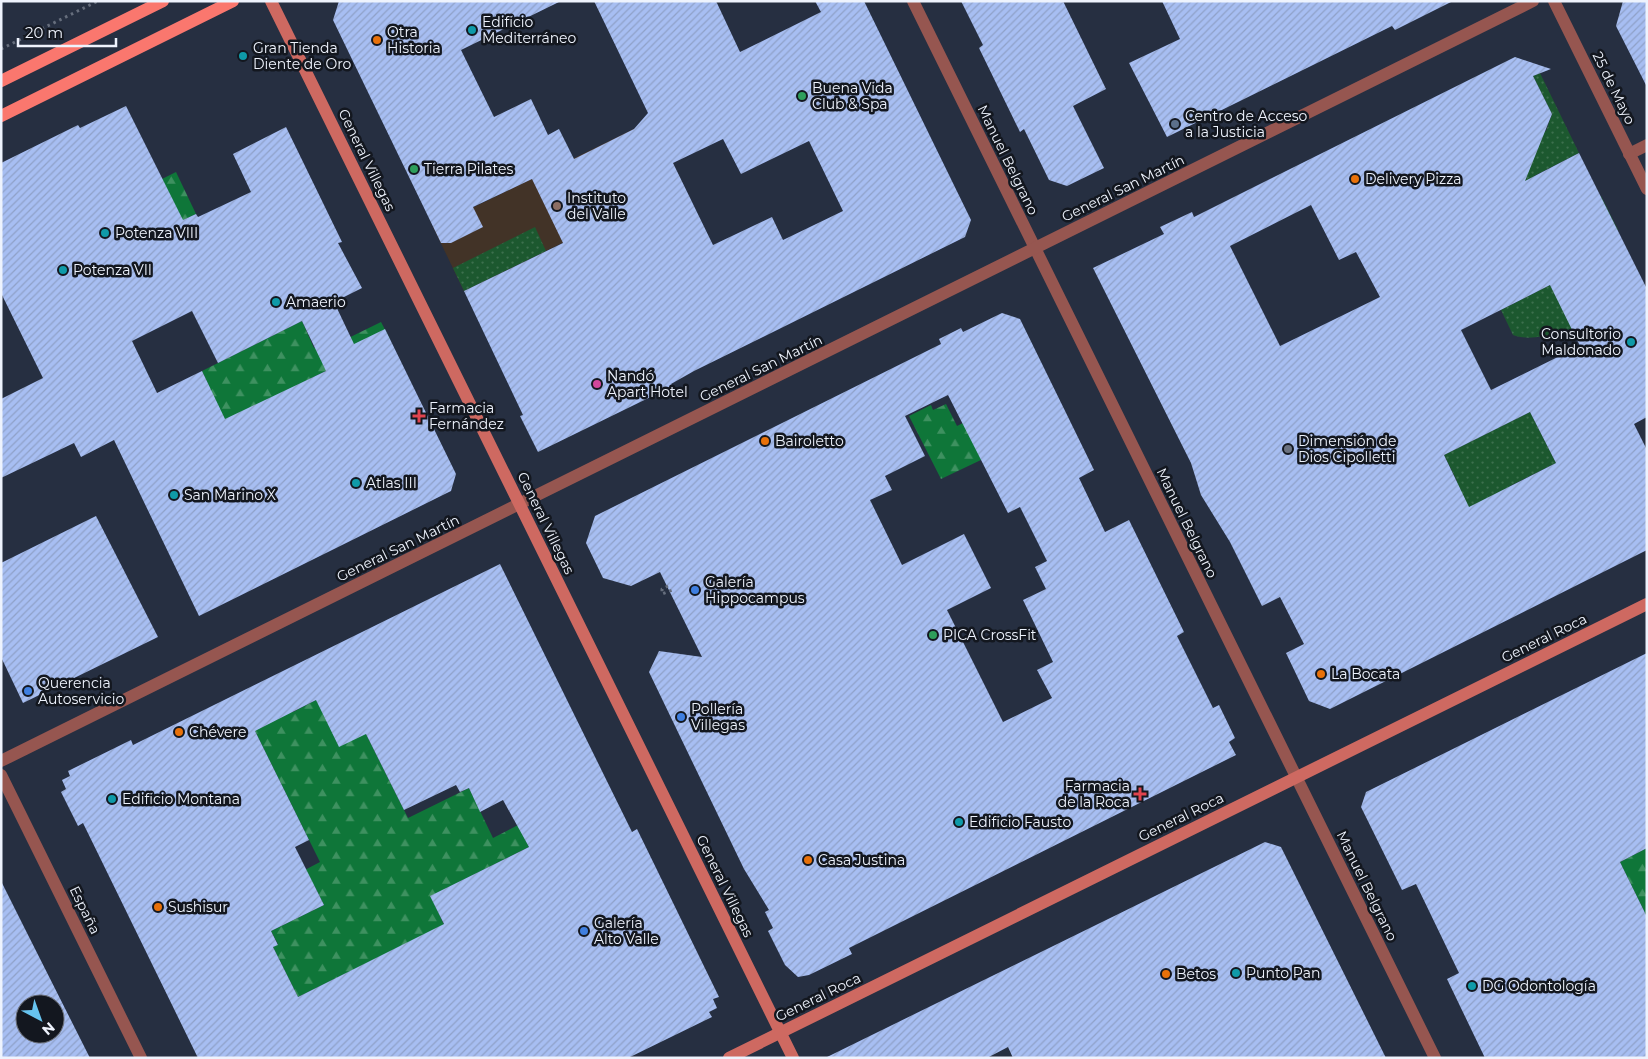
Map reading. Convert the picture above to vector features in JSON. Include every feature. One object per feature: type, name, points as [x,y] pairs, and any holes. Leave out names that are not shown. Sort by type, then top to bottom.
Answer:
[{"type":"main road","points":[[1,81],[163,1]]},
{"type":"main road","points":[[1,116],[232,1]]},
{"type":"street","name":"General Villegas","points":[[271,1],[793,1058]]},
{"type":"street","name":"Manuel Belgrano","points":[[913,1],[1435,1058]]},
{"type":"street","name":"General San Martín","points":[[1,761],[1533,1]]},
{"type":"street","name":"25 de Mayo","points":[[1554,1],[1647,189]]},
{"type":"street","points":[[1629,154],[1647,146]]},
{"type":"street","name":"General Roca","points":[[729,1058],[1647,604]]},
{"type":"street","name":"España","points":[[1,775],[141,1058]]},
{"type":"path","points":[[1,49],[98,1]]},
{"type":"path","points":[[668,586],[662,589],[662,594],[675,589]]},
{"type":"shaded area","name":"Instituto del Valle","points":[[652,120],[683,184],[464,291],[433,227]]},
{"type":"green space","points":[[1540,73],[1579,153],[1534,176],[1555,218],[1601,196],[1618,230],[1553,263],[1500,120],[1537,135],[1546,131],[1552,114],[1533,76]]},
{"type":"green space","points":[[176,172],[196,214],[161,231],[116,202]]},
{"type":"green space","points":[[535,227],[546,251],[464,291],[453,268]]},
{"type":"green space","points":[[1550,285],[1586,323],[1539,337],[1529,338],[1513,335],[1501,310]]},
{"type":"green space","points":[[302,321],[314,348],[324,343],[326,349],[381,322],[390,339],[181,443],[213,395],[202,371]]},
{"type":"green space","points":[[946,404],[957,426],[965,422],[983,459],[941,479],[909,416],[931,405],[933,410]]},
{"type":"green space","points":[[1530,412],[1556,463],[1510,486],[1532,529],[1468,525],[1429,495],[1457,481],[1444,455]]},
{"type":"green space","points":[[316,700],[366,734],[408,818],[469,788],[493,838],[518,825],[529,847],[431,896],[444,925],[298,997],[273,947],[278,944],[271,931],[324,905],[315,887],[299,873],[320,862],[250,721],[288,702],[293,712]]},
{"type":"green space","points":[[1647,848],[1647,917],[1620,862]]},
{"type":"building","points":[[339,1],[561,1],[461,50],[494,117],[531,99],[548,135],[559,129],[574,159],[634,129],[648,113],[594,1],[716,1],[740,52],[821,12],[815,1],[864,1],[971,220],[965,237],[694,371],[671,384],[673,386],[538,452],[520,416],[523,415],[464,291],[563,243],[532,179],[473,207],[483,227],[451,243],[441,243],[333,20]],"holes":[[[723,139],[741,174],[809,141],[843,211],[783,240],[772,217],[713,245],[673,163]]]},
{"type":"building","points":[[961,1],[1063,1],[1106,89],[1073,106],[1104,168],[1067,186],[1049,180],[1024,129],[1020,132],[979,48],[983,45]]},
{"type":"building","points":[[1162,1],[1453,1],[1395,30],[1392,26],[1167,137],[1129,63],[1180,39]]},
{"type":"building","points":[[1623,1],[1647,1],[1647,87],[1616,26]]},
{"type":"building","points":[[1515,57],[1551,69],[1533,76],[1552,114],[1525,181],[1579,153],[1647,289],[1647,417],[1634,424],[1647,450],[1647,550],[1330,709],[1309,701],[1286,653],[1304,644],[1280,597],[1262,606],[1230,542],[1201,495],[1191,463],[1093,268],[1164,234],[1160,227],[1192,212],[1194,217]],"holes":[[[1311,205],[1339,260],[1356,252],[1380,297],[1280,346],[1230,246]],[[1550,285],[1580,346],[1491,390],[1461,330]],[[1530,412],[1556,463],[1469,507],[1444,455]]]},
{"type":"building","points":[[126,106],[183,220],[196,214],[198,217],[251,192],[233,154],[286,127],[342,242],[338,243],[362,288],[334,302],[354,344],[385,329],[456,474],[451,491],[199,616],[114,440],[81,457],[74,443],[1,478],[1,399],[43,378],[1,293],[1,163],[78,125],[80,128]],"holes":[[[192,311],[218,363],[302,321],[326,371],[225,419],[202,371],[157,393],[132,341]]]},
{"type":"building","points":[[1002,313],[1020,319],[1094,470],[1079,478],[1105,532],[1129,520],[1184,632],[1177,636],[1213,708],[1219,705],[1235,738],[1229,742],[1236,755],[849,948],[852,954],[809,975],[798,977],[785,965],[768,931],[773,928],[765,912],[769,910],[744,869],[649,672],[659,651],[702,657],[660,572],[631,586],[603,578],[586,543],[595,516],[941,344],[939,339],[961,328],[963,332]],"holes":[[[948,395],[1008,513],[1020,507],[1047,561],[1035,567],[1046,589],[1023,600],[1053,662],[1037,670],[1052,698],[1003,722],[947,610],[991,588],[964,534],[902,565],[870,500],[892,490],[885,476],[925,456],[905,416]]]},
{"type":"building","points":[[96,516],[158,637],[23,703],[1,657],[1,563]]},
{"type":"building","points":[[500,564],[632,832],[637,829],[719,997],[713,999],[717,1008],[709,1012],[712,1017],[628,1058],[198,1058],[83,823],[78,826],[61,792],[66,789],[62,780],[70,776],[68,771],[131,740],[133,745]],"holes":[[[316,700],[339,747],[366,734],[404,810],[456,785],[460,792],[469,788],[480,812],[503,800],[529,847],[430,896],[444,924],[298,997],[273,947],[278,945],[271,931],[324,905],[295,847],[309,840],[255,731]]]},
{"type":"building","points":[[1647,653],[1647,848],[1620,862],[1647,917],[1647,1058],[1485,1058],[1447,979],[1459,973],[1416,884],[1402,890],[1361,807],[1366,792]]},
{"type":"building","points":[[1265,842],[1281,847],[1386,1058],[1013,1058],[1008,1047],[987,1058],[825,1058]]},
{"type":"building","points":[[1,881],[58,994],[15,994],[15,1044],[65,1044],[65,1008],[90,1058],[1,1058]]},
{"type":"place","name":"Edificio Mediterráneo","points":[[472,30]]},
{"type":"place","name":"Otra Historia","points":[[377,40]]},
{"type":"place","name":"Gran Tienda Diente de Oro","points":[[243,56]]},
{"type":"place","name":"Buena Vida Club & Spa","points":[[802,96]]},
{"type":"place","name":"Centro de Acceso a la Justicia","points":[[1175,124]]},
{"type":"place","name":"Tierra Pilates","points":[[414,169]]},
{"type":"place","name":"Delivery Pizza","points":[[1355,179]]},
{"type":"place","name":"Instituto del Valle","points":[[557,206]]},
{"type":"place","name":"Potenza VIII","points":[[105,233]]},
{"type":"place","name":"Potenza VII","points":[[63,270]]},
{"type":"place","name":"Amaerio","points":[[276,302]]},
{"type":"place","name":"Consultorio Maldonado","points":[[1631,342]]},
{"type":"place","name":"Nandó Apart Hotel","points":[[597,384]]},
{"type":"place","name":"Farmacia Fernández","points":[[419,416]]},
{"type":"place","name":"Bairoletto","points":[[765,441]]},
{"type":"place","name":"Dimensión de Dios Cipolletti","points":[[1288,449]]},
{"type":"place","name":"Atlas III","points":[[356,483]]},
{"type":"place","name":"San Marino X","points":[[174,495]]},
{"type":"place","name":"Galería Hippocampus","points":[[695,590]]},
{"type":"place","name":"PICA CrossFit","points":[[933,635]]},
{"type":"place","name":"La Bocata","points":[[1321,674]]},
{"type":"place","name":"Querencia Autoservicio","points":[[28,691]]},
{"type":"place","name":"Pollería Villegas","points":[[681,717]]},
{"type":"place","name":"Chévere","points":[[179,732]]},
{"type":"place","name":"Farmacia de la Roca","points":[[1140,794]]},
{"type":"place","name":"Edificio Montana","points":[[112,799]]},
{"type":"place","name":"Edificio Fausto","points":[[959,822]]},
{"type":"place","name":"Casa Justina","points":[[808,860]]},
{"type":"place","name":"Sushisur","points":[[158,907]]},
{"type":"place","name":"Galería Alto Valle","points":[[584,931]]},
{"type":"place","name":"Punto Pan","points":[[1236,973]]},
{"type":"place","name":"Betos","points":[[1166,974]]},
{"type":"place","name":"DG Odontología","points":[[1472,986]]}]
